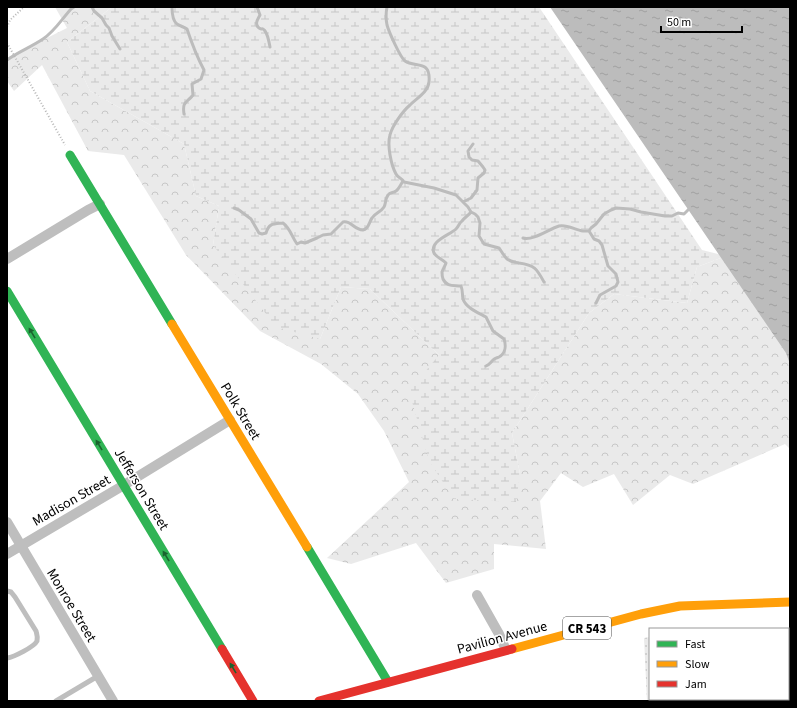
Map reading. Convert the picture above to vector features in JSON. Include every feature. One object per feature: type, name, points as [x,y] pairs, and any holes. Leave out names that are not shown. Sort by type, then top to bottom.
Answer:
[{"type":"street","name":"Polk Street","points":[[70,155],[388,682]]},
{"type":"street","points":[[7,259],[100,204]]},
{"type":"street","name":"Jefferson Street","points":[[7,291],[253,701]]},
{"type":"street","name":"Madison Street","points":[[7,554],[230,420]]},
{"type":"street","name":"Monroe Street","points":[[7,522],[113,701]]},
{"type":"street","points":[[478,595],[506,650]]},
{"type":"street","name":"Pavilion Avenue","points":[[319,701],[641,614],[680,606],[790,602]]},
{"type":"lane","points":[[7,591],[11,592],[15,597],[36,631],[38,637],[36,643],[32,646],[13,657],[7,658]]},
{"type":"lane","points":[[56,701],[65,698],[98,676]]},
{"type":"path","points":[[7,26],[10,20],[24,7]]},
{"type":"path","points":[[7,43],[70,155]]},
{"type":"green space","points":[[55,7],[112,7],[67,42],[90,91],[184,144],[196,196],[219,206],[213,245],[320,339],[341,287],[370,289],[439,355],[520,474],[512,433],[589,313],[614,294],[687,303],[697,267],[726,256],[773,321],[790,362],[790,449],[785,444],[693,484],[670,475],[633,505],[614,474],[583,487],[561,473],[540,501],[546,549],[494,544],[494,569],[446,583],[416,543],[351,564],[327,558],[409,482],[384,431],[358,394],[321,364],[260,331],[186,255],[124,155],[88,151],[42,65],[14,91],[7,81],[7,58],[67,28]]},
{"type":"green space","points":[[112,7],[539,7],[702,250],[726,256],[697,267],[687,303],[614,294],[589,313],[512,433],[520,474],[516,502],[454,499],[429,461],[409,391],[439,355],[370,289],[341,287],[320,339],[276,327],[213,245],[219,206],[196,196],[184,144],[90,91],[67,42]]},
{"type":"green space","points":[[789,628],[790,701],[647,701],[644,638],[649,637],[649,700],[789,700]]},
{"type":"water","points":[[550,7],[790,7],[790,364],[786,353]]},
{"type":"waterway","points":[[7,60],[47,36],[74,7]]},
{"type":"waterway","points":[[92,7],[109,28],[120,49]]},
{"type":"waterway","points":[[172,7],[175,21],[177,24],[187,29],[194,50],[204,70],[201,79],[192,84],[193,95],[184,104],[184,114]]},
{"type":"waterway","points":[[257,7],[260,15],[257,25],[266,33],[270,47]]},
{"type":"waterway","points":[[387,7],[387,25],[400,55],[409,63],[425,67],[428,70],[429,75],[427,89],[404,111],[391,131],[389,149],[396,174],[404,182],[434,188],[456,195],[471,212],[478,217],[480,223],[479,236],[484,244],[499,248],[510,261],[532,266],[544,282]]},
{"type":"waterway","points":[[463,202],[471,198],[477,190],[478,178],[484,173],[485,170],[478,161],[472,160],[469,157],[468,151],[473,144]]},
{"type":"waterway","points":[[234,208],[251,219],[259,233],[266,233],[270,226],[283,223],[297,244],[301,242],[305,243],[323,235],[331,234],[343,222],[348,222],[360,230],[365,229],[368,227],[373,216],[384,207],[388,195],[395,192],[403,181]]},
{"type":"waterway","points":[[589,231],[604,214],[616,208],[630,209],[665,216],[672,216],[678,213],[684,214],[690,208]]},
{"type":"waterway","points":[[471,212],[456,229],[437,242],[433,249],[434,253],[446,263],[442,272],[442,277],[445,282],[450,285],[461,286],[463,299],[467,305],[486,317],[493,331],[504,339],[505,346],[503,353],[486,366]]},
{"type":"waterway","points":[[523,238],[531,238],[559,226],[568,226],[583,231],[589,231]]},
{"type":"waterway","points":[[589,231],[594,239],[599,241],[602,245],[608,266],[616,274],[618,282],[616,286],[600,295],[596,303]]},
{"type":"traffic: fast","points":[[70,155],[172,324]]},
{"type":"traffic: fast","points":[[7,291],[222,649]]},
{"type":"traffic: fast","points":[[307,547],[388,682]]},
{"type":"traffic: slow","points":[[172,324],[307,547]]},
{"type":"traffic: slow","points":[[512,649],[641,614],[680,606],[790,602]]},
{"type":"traffic: jam","points":[[222,649],[253,701]]},
{"type":"traffic: jam","points":[[319,701],[512,649]]}]
